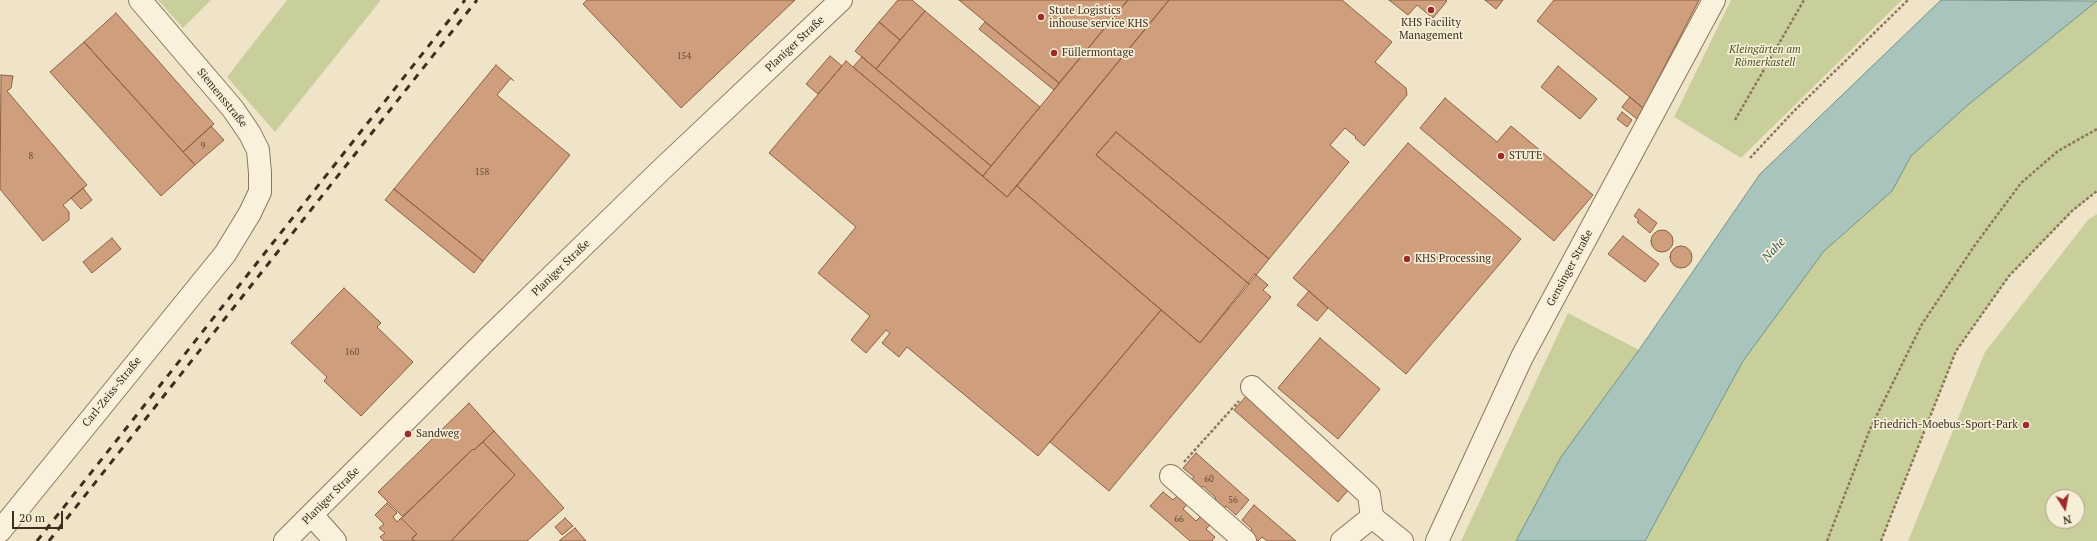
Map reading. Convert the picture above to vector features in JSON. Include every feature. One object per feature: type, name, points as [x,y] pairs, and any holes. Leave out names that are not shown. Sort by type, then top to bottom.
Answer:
[{"type":"street","name":"Siemensstraße","points":[[140,0],[233,109],[250,134],[258,150],[260,192],[250,213],[225,254]]},
{"type":"street","name":"Planiger Straße","points":[[286,541],[498,329],[660,171],[841,0]]},
{"type":"street","name":"Gensinger Straße","points":[[1437,541],[1522,357],[1714,0]]},
{"type":"street","name":"Carl-Zeiss-Straße","points":[[0,531],[225,254]]},
{"type":"street","points":[[1252,387],[1369,495],[1372,517],[1402,541]]},
{"type":"street","points":[[1171,476],[1245,541]]},
{"type":"street","points":[[312,515],[335,541]]},
{"type":"street","points":[[1342,541],[1372,517]]},
{"type":"path","points":[[1735,120],[1804,0]]},
{"type":"path","points":[[1750,158],[1793,112],[1908,0]]},
{"type":"path","points":[[1828,541],[1870,429],[1922,324],[1975,245],[2021,183],[2058,151],[2097,129]]},
{"type":"path","points":[[1881,541],[1956,351],[2009,276],[2072,212],[2097,191]]},
{"type":"path","points":[[1171,476],[1252,387]]},
{"type":"green space","points":[[158,0],[211,0],[183,28]]},
{"type":"green space","points":[[287,0],[381,0],[275,132],[227,77]]},
{"type":"green space","name":"Kleingärten am Römerkastell","points":[[1731,0],[1902,0],[1741,158],[1674,117]]},
{"type":"green space","points":[[2097,1],[2097,191],[2072,212],[2009,276],[1956,351],[1881,541],[1645,541],[1743,361],[1824,251],[1892,191],[1911,156],[1969,104]]},
{"type":"green space","name":"Friedrich-Moebus-Sport-Park","points":[[2097,214],[2097,541],[1908,541],[1985,352],[2088,220]]},
{"type":"green space","points":[[1568,313],[1639,350],[1561,457],[1516,541],[1461,541]]},
{"type":"water","name":"Nahe","points":[[1941,0],[2097,1],[1969,104],[1911,156],[1892,191],[1824,251],[1743,361],[1645,541],[1516,541],[1561,457],[1639,350],[1760,174]]},
{"type":"building","points":[[587,0],[795,0],[681,108],[583,4]]},
{"type":"building","points":[[898,0],[912,0],[925,11],[900,40],[879,22]]},
{"type":"building","name":"Füllermontage","points":[[959,0],[1128,0],[1059,83]]},
{"type":"building","points":[[1128,0],[1169,0],[1007,197],[983,176]]},
{"type":"building","points":[[1169,0],[1342,0],[1392,42],[1375,62],[1406,88],[1407,95],[1364,146],[1345,128],[1330,145],[1349,162],[1269,259],[1116,132],[1096,155],[1249,284],[1200,343],[1017,186]]},
{"type":"building","name":"KHS Facility Management","points":[[1389,0],[1447,1],[1433,18],[1417,5],[1408,15]]},
{"type":"building","points":[[1485,0],[1503,0],[1496,9]]},
{"type":"building","points":[[1554,0],[1699,0],[1643,108],[1537,21]]},
{"type":"building","points":[[925,11],[1040,107],[991,166],[876,69]]},
{"type":"building","points":[[116,13],[214,124],[183,152],[84,42]]},
{"type":"building","points":[[879,22],[900,40],[876,69],[855,51]]},
{"type":"building","points":[[985,22],[1059,83],[1054,90],[979,29]]},
{"type":"building","points":[[84,42],[195,165],[161,196],[50,72]]},
{"type":"building","points":[[830,56],[842,66],[818,94],[806,84]]},
{"type":"building","points":[[862,57],[991,166],[983,176],[853,67]]},
{"type":"building","points":[[846,61],[1007,197],[1017,186],[1161,310],[1038,456],[907,347],[899,357],[882,343],[890,333],[886,330],[866,353],[851,340],[870,316],[818,273],[856,227],[769,153]]},
{"type":"building","points":[[496,65],[511,78],[497,95],[570,155],[483,261],[394,189]]},
{"type":"building","points":[[1558,66],[1597,99],[1580,119],[1541,87]]},
{"type":"building","points":[[1,75],[13,76],[11,88],[7,91],[87,185],[63,205],[69,212],[69,220],[43,241],[0,189]]},
{"type":"building","points":[[1630,97],[1643,108],[1637,119],[1622,107]]},
{"type":"building","name":"STUTE","points":[[1445,98],[1497,142],[1511,126],[1593,195],[1554,241],[1420,128]]},
{"type":"building","points":[[1622,112],[1632,120],[1627,127],[1617,119]]},
{"type":"building","points":[[211,126],[224,140],[195,165],[183,152]]},
{"type":"building","points":[[1116,132],[1269,259],[1249,284],[1096,155]]},
{"type":"building","name":"KHS Processing","points":[[1408,143],[1521,239],[1406,374],[1293,278]]},
{"type":"building","points":[[83,188],[92,200],[81,209],[71,198]]},
{"type":"building","points":[[394,189],[483,261],[474,273],[385,200]]},
{"type":"building","points":[[1639,209],[1657,223],[1650,233],[1637,222],[1639,220],[1634,216]]},
{"type":"building","points":[[1662,230],[1670,233],[1673,241],[1670,249],[1662,252],[1654,249],[1651,241],[1654,233]]},
{"type":"building","points":[[1623,236],[1659,264],[1645,282],[1608,254]]},
{"type":"building","points":[[112,238],[121,249],[92,273],[83,262]]},
{"type":"building","points":[[1681,246],[1689,249],[1692,257],[1689,265],[1681,268],[1673,265],[1670,257],[1673,249]]},
{"type":"building","points":[[1255,274],[1268,285],[1263,290],[1271,297],[1109,491],[1050,442],[1161,310],[1200,343]]},
{"type":"building","points":[[344,288],[381,323],[377,327],[413,362],[361,416],[324,381],[327,377],[291,343]]},
{"type":"building","points":[[1309,291],[1328,308],[1317,321],[1297,305]]},
{"type":"building","points":[[1320,338],[1380,389],[1338,439],[1278,388]]},
{"type":"building","points":[[1248,394],[1350,488],[1338,502],[1234,410]]},
{"type":"building","points":[[469,403],[494,431],[474,450],[473,449],[403,517],[378,492]]},
{"type":"building","points":[[494,431],[564,508],[527,541],[451,541],[515,475],[483,442]]},
{"type":"building","points":[[483,442],[515,475],[451,541],[414,541],[412,538],[417,534],[401,518],[473,449],[474,450]]},
{"type":"building","points":[[1196,453],[1249,500],[1236,515],[1226,506],[1221,513],[1211,504],[1216,498],[1203,486],[1198,492],[1188,484],[1194,477],[1183,468]]},
{"type":"building","points":[[1163,492],[1173,500],[1178,495],[1188,503],[1183,509],[1196,521],[1202,515],[1212,523],[1206,529],[1215,537],[1212,541],[1190,541],[1150,506]]},
{"type":"building","points":[[387,503],[397,513],[393,517],[397,522],[401,518],[417,534],[412,538],[414,541],[384,541],[380,537],[385,533],[379,528],[384,524],[375,515]]},
{"type":"building","points":[[1254,505],[1296,541],[1267,541],[1262,537],[1258,541],[1254,541],[1247,535],[1252,529],[1242,520]]},
{"type":"building","points":[[565,518],[573,526],[562,535],[555,527]]},
{"type":"building","points":[[575,528],[586,541],[559,541]]},
{"type":"railway","points":[[37,541],[465,0]]},
{"type":"railway","points":[[49,541],[477,0]]},
{"type":"place","name":"KHS Facility Management","points":[[1431,10]]},
{"type":"place","name":"Stute Logistics inhouse service KHS","points":[[1041,17]]},
{"type":"place","name":"Füllermontage","points":[[1054,53]]},
{"type":"place","name":"STUTE","points":[[1501,156]]},
{"type":"place","name":"KHS Processing","points":[[1407,259]]},
{"type":"place","name":"Friedrich-Moebus-Sport-Park","points":[[2026,425]]},
{"type":"place","name":"Sandweg","points":[[408,434]]}]
